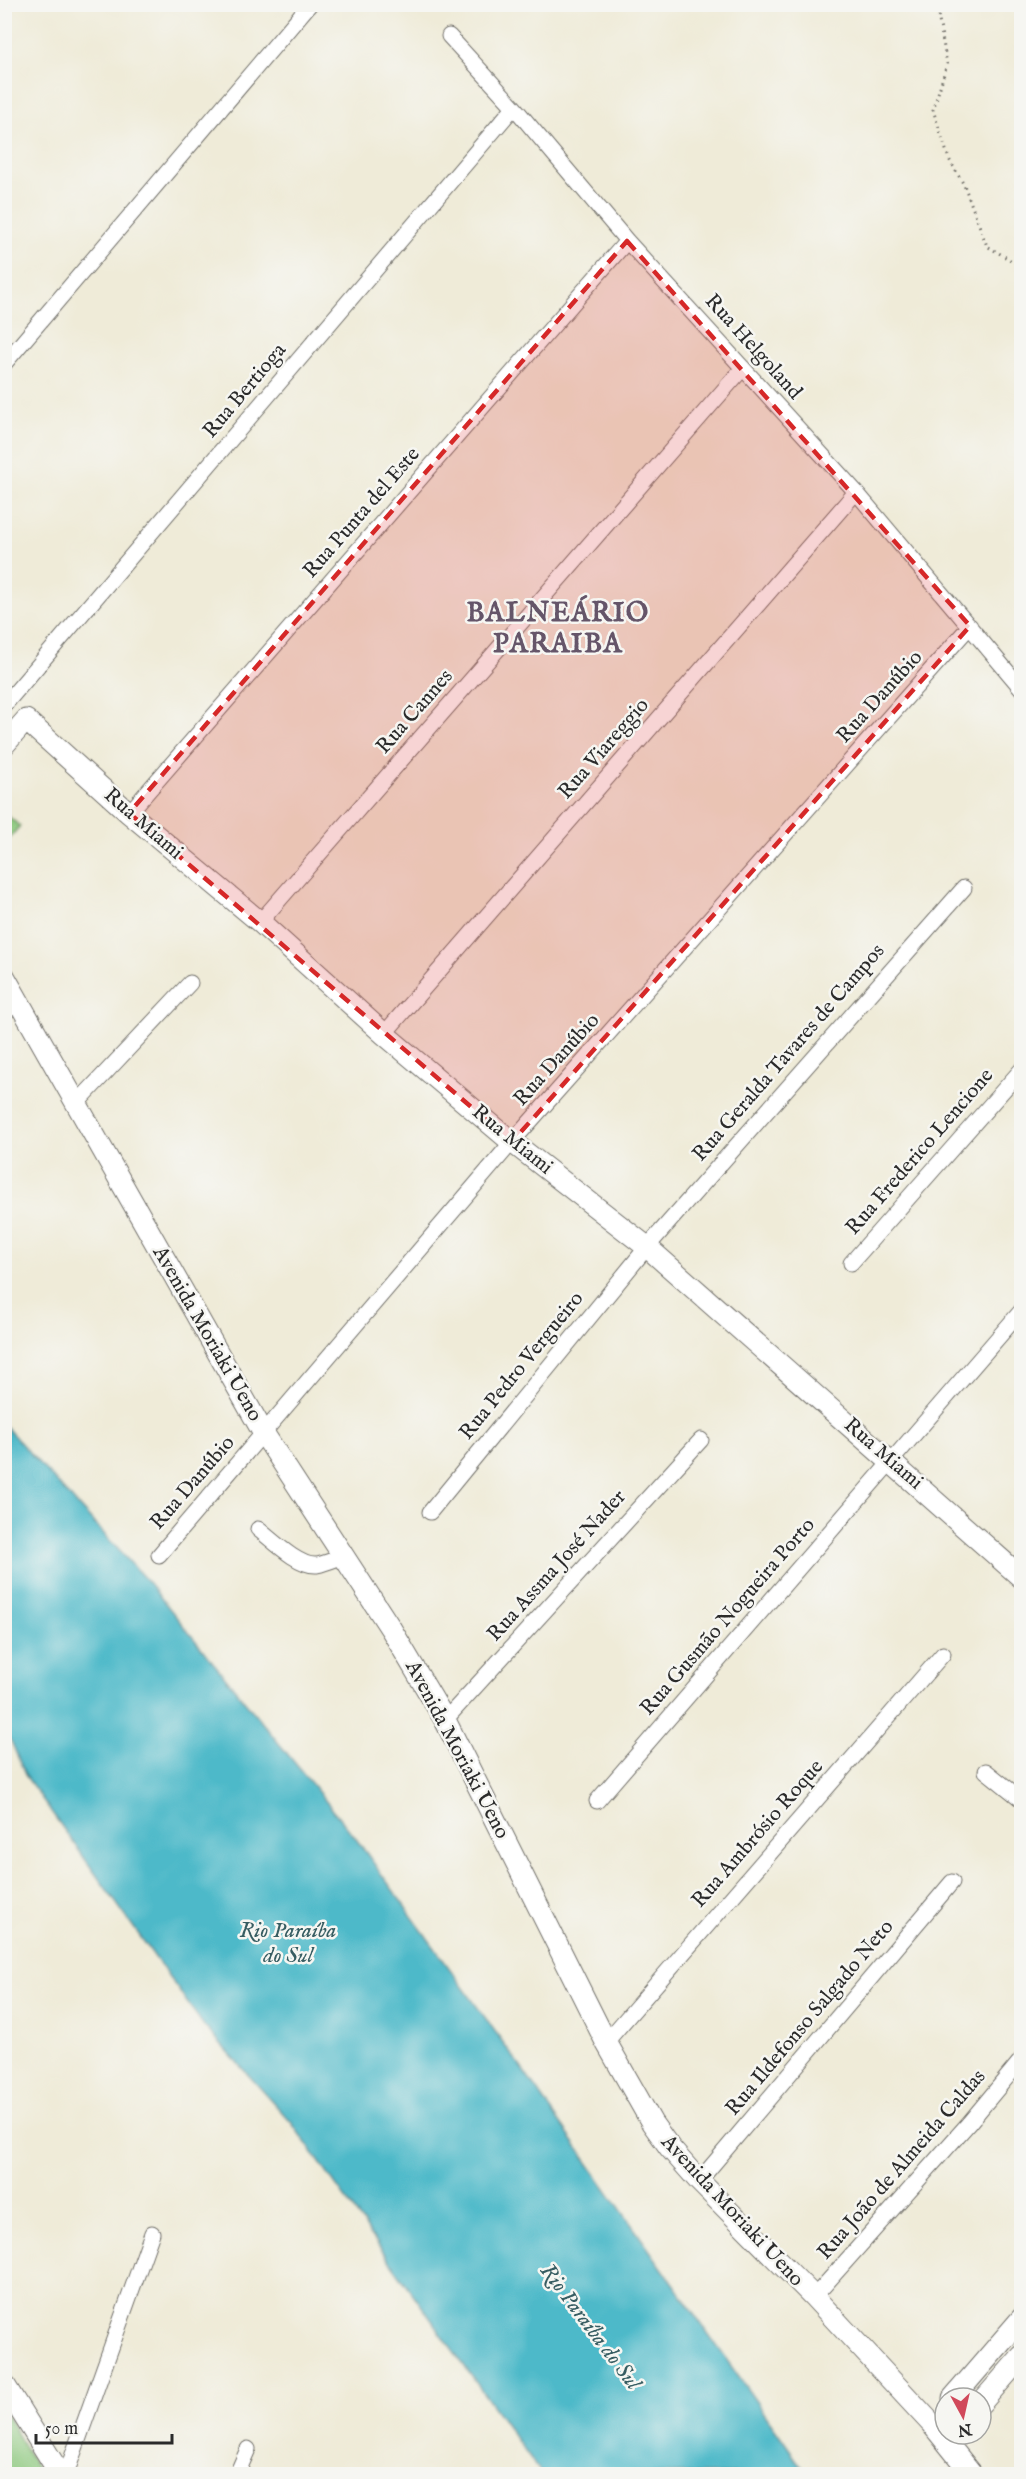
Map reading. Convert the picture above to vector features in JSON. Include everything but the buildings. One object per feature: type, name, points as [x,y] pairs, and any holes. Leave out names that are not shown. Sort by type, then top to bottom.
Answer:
[{"type":"street","points":[[4,364],[310,4]]},
{"type":"street","name":"Rua Helgoland","points":[[449,36],[514,107],[627,241],[856,492],[1022,689]]},
{"type":"street","name":"Rua Bertioga","points":[[6,700],[514,107]]},
{"type":"street","name":"Rua Punta del Este","points":[[129,813],[627,241]]},
{"type":"street","name":"Rua Cannes","points":[[260,922],[744,368]]},
{"type":"street","name":"Rua Viareggio","points":[[384,1034],[856,492]]},
{"type":"street","name":"Rua Danúbio","points":[[159,1555],[512,1142],[970,626]]},
{"type":"street","name":"Rua Miami","points":[[6,700],[129,813],[260,922],[384,1034],[512,1142],[647,1247],[1022,1578]]},
{"type":"street","points":[[4,745],[26,720]]},
{"type":"street","name":"Rua Geralda Tavares de Campos","points":[[647,1247],[964,888]]},
{"type":"street","name":"Avenida Moriaki Ueno","points":[[4,976],[11,1007],[77,1103],[264,1434],[344,1556],[446,1720],[606,2042],[652,2123],[699,2181],[814,2297],[931,2423]]},
{"type":"street","points":[[77,1103],[190,983]]},
{"type":"street","name":"Rua Frederico Lencione","points":[[851,1263],[1022,1069]]},
{"type":"street","name":"Rua Pedro Vergueiro","points":[[429,1512],[647,1247]]},
{"type":"street","name":"Rua Gusmão Nogueira Porto","points":[[597,1801],[1022,1310]]},
{"type":"street","name":"Rua Assma José Nader","points":[[446,1720],[700,1440]]},
{"type":"street","points":[[258,1529],[300,1561],[310,1565],[344,1556]]},
{"type":"street","name":"Rua Ambrósio Roque","points":[[606,2042],[943,1654]]},
{"type":"street","points":[[986,1771],[1022,1800]]},
{"type":"street","name":"Rua Ildefonso Salgado Neto","points":[[699,2181],[952,1882]]},
{"type":"street","name":"Rua João de Almeida Caldas","points":[[814,2297],[969,2123],[1022,2059]]},
{"type":"street","points":[[66,2475],[152,2234]]},
{"type":"street","points":[[963,2386],[1022,2318]]},
{"type":"street","points":[[993,2389],[1022,2356]]},
{"type":"street","points":[[4,2384],[60,2475]]},
{"type":"street","name":"Avenida Moriaki Ueno","points":[[956,2446],[972,2475]]},
{"type":"street","points":[[237,2475],[249,2449]]},
{"type":"path","points":[[936,4],[947,64],[933,110],[949,159],[963,185],[987,246],[1022,267]]},
{"type":"highlighted area","points":[[627,241],[970,626],[512,1142],[129,813]]},
{"type":"green space","points":[[4,813],[20,826],[5,843],[4,843]]},
{"type":"green space","points":[[5,2412],[40,2474],[5,2474]]},
{"type":"water","name":"Rio Paraíba do Sul","points":[[5,1426],[148,1582],[354,1836],[520,2066],[807,2474],[541,2474],[291,2122],[204,2026],[25,1775],[5,1726]]},
{"type":"district","name":"BALNEÁRIO PARAIBA","points":[[558,630]]}]
